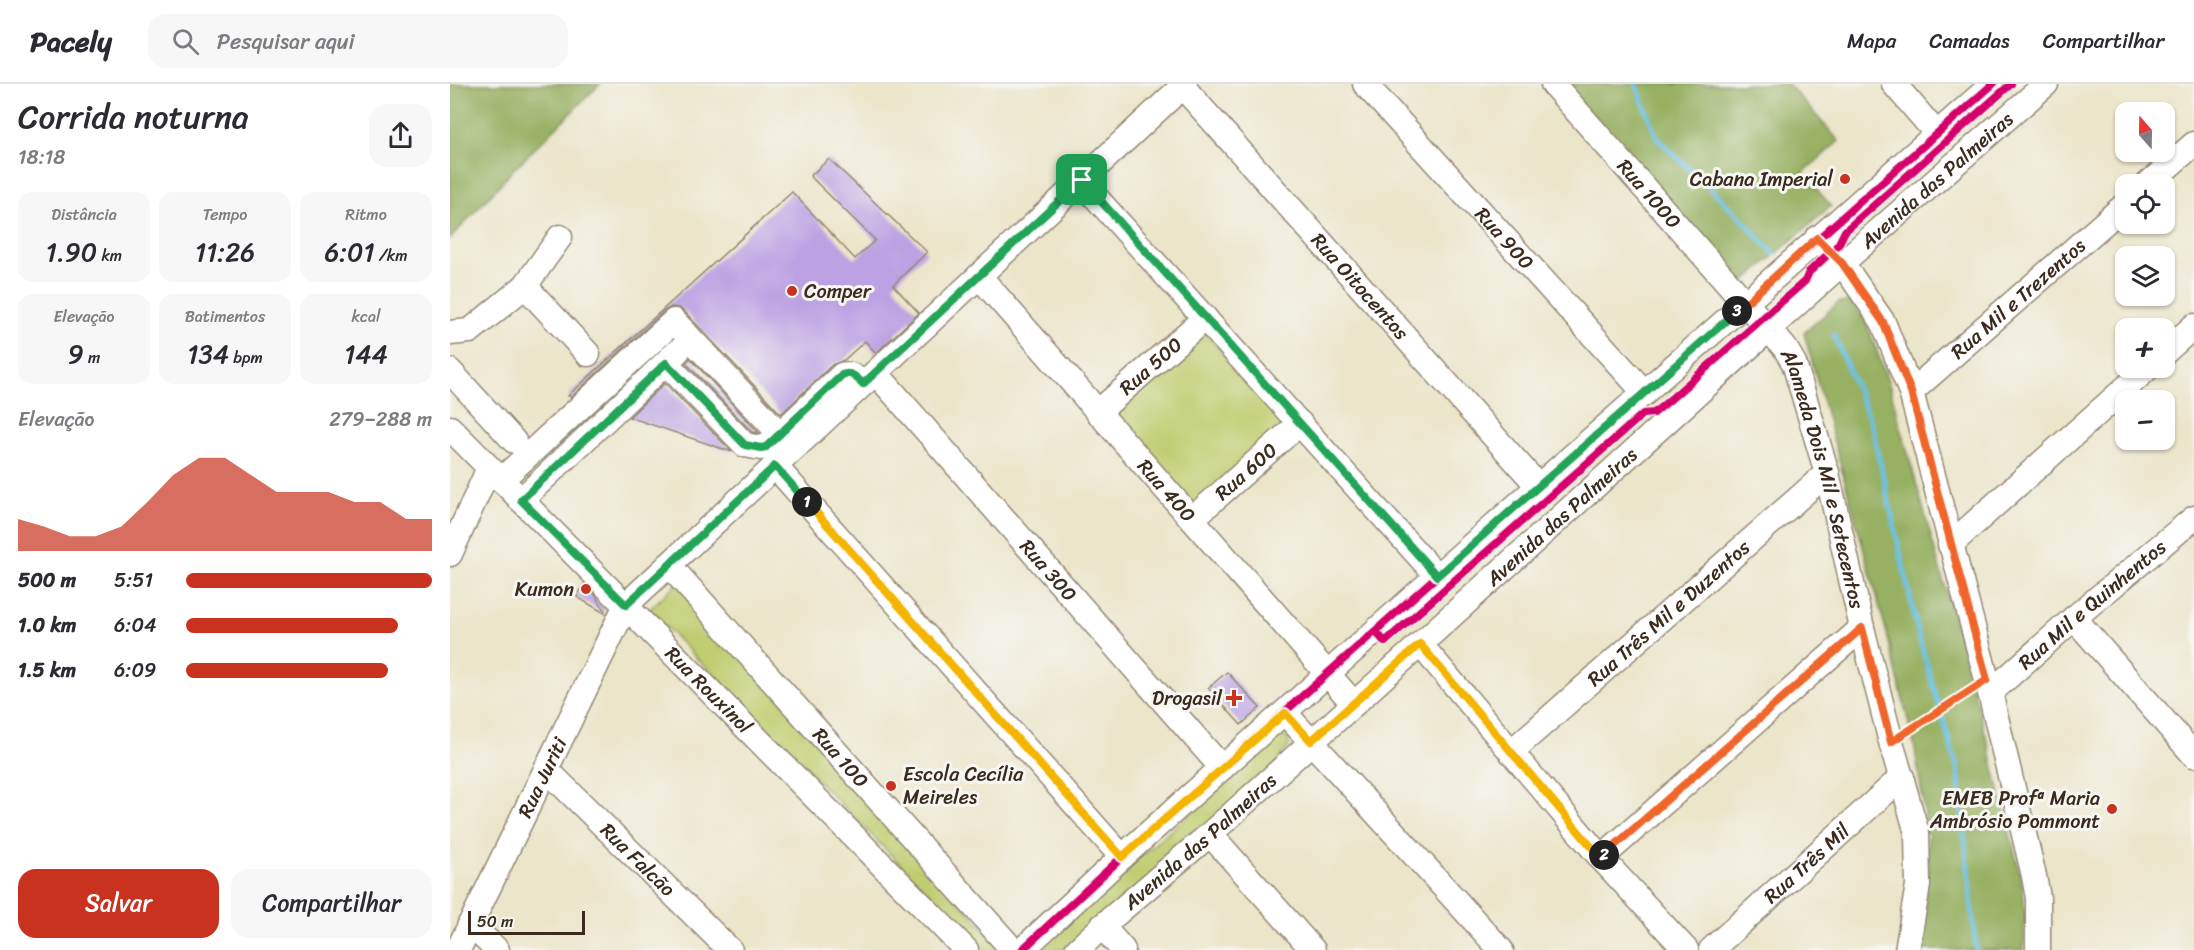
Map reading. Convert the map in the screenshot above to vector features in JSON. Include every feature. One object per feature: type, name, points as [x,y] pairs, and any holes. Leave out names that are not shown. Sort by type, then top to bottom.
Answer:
[{"type":"street","name":"Rua 900","points":[[1365,84],[1645,393]]},
{"type":"street","name":"Rua 1000","points":[[1553,84],[1769,330]]},
{"type":"street","points":[[1894,84],[1937,134]]},
{"type":"street","name":"Avenida das Palmeiras","points":[[1022,950],[1122,857],[1437,576],[1993,84]]},
{"type":"street","points":[[626,605],[1184,85]]},
{"type":"street","name":"Rua Oitocentos","points":[[1184,85],[1539,487]]},
{"type":"street","name":"Avenida das Palmeiras","points":[[1077,950],[1210,834],[2042,85]]},
{"type":"street","points":[[2160,174],[2194,144]]},
{"type":"street","points":[[1082,180],[1437,576]]},
{"type":"street","name":"Rua Mil e Trezentos","points":[[1911,392],[2115,214]]},
{"type":"street","points":[[450,333],[470,331],[525,286],[560,237]]},
{"type":"street","points":[[1817,238],[1842,263],[1883,322],[1911,392],[1988,686],[2034,876],[2037,898],[2038,950]]},
{"type":"street","name":"Rua 400","points":[[979,276],[1354,704]]},
{"type":"street","points":[[525,286],[588,354]]},
{"type":"street","name":"Rua 500","points":[[1098,412],[1205,318]]},
{"type":"street","points":[[450,554],[495,474],[674,321],[780,434]]},
{"type":"street","points":[[2175,343],[2194,326]]},
{"type":"street","name":"Alameda Dois Mil e Setecentos","points":[[1769,330],[1785,348],[1794,363],[1827,473],[1862,628],[1917,833],[1918,885],[1907,950]]},
{"type":"street","points":[[521,500],[691,339]]},
{"type":"street","points":[[666,363],[745,445],[761,448],[780,434],[842,375],[869,378]]},
{"type":"street","points":[[450,372],[514,441]]},
{"type":"street","name":"Rua 300","points":[[869,378],[1222,768]]},
{"type":"street","points":[[1950,545],[2137,378]]},
{"type":"street","name":"Rua 600","points":[[1192,519],[1300,423]]},
{"type":"street","name":"Rua Rouxinol","points":[[450,428],[966,950]]},
{"type":"street","points":[[775,466],[1122,857]]},
{"type":"street","name":"Rua Três Mil e Duzentos","points":[[1511,752],[1827,473]]},
{"type":"street","name":"Rua Mil e Quinhentos","points":[[1988,686],[2191,527]]},
{"type":"street","name":"Rua 100","points":[[669,565],[1013,950]]},
{"type":"street","name":"Rua Juriti","points":[[458,950],[626,605]]},
{"type":"street","points":[[2074,618],[2194,755]]},
{"type":"street","points":[[1601,858],[1862,628]]},
{"type":"street","points":[[1420,644],[1601,858],[1686,950]]},
{"type":"street","points":[[1285,713],[1501,950]]},
{"type":"street","name":"Rua Falcão","points":[[546,770],[730,950]]},
{"type":"street","name":"Rua Três Mil","points":[[1711,950],[1902,777]]},
{"type":"street","points":[[1210,834],[1313,950]]},
{"type":"street","points":[[470,924],[497,950]]},
{"type":"street","points":[[1102,926],[1123,950]]},
{"type":"path","points":[[1891,742],[1949,704],[1988,686]]},
{"type":"green space","points":[[450,84],[600,84],[513,170],[450,239]]},
{"type":"green space","points":[[1559,84],[1788,84],[1839,141],[1803,173],[1831,206],[1738,287]]},
{"type":"green space","points":[[1839,302],[1852,302],[1866,322],[1888,381],[1986,736],[2022,882],[2025,911],[2024,950],[1920,950],[1925,914],[1928,836],[1915,749],[1887,634],[1804,333]]},
{"type":"green space","points":[[1204,332],[1289,427],[1195,510],[1111,415]]},
{"type":"green space","points":[[677,583],[1003,950],[985,950],[649,610]]},
{"type":"green space","points":[[1283,736],[1288,739],[1289,746],[1264,779],[1064,950],[1033,950],[1278,737]]},
{"type":"building","name":"Comper","points":[[829,159],[927,252],[893,285],[919,313],[876,353],[865,341],[844,360],[832,365],[781,414],[684,311],[671,307],[571,397],[568,396],[792,192],[855,259],[875,240],[810,176]]},
{"type":"building","points":[[690,358],[759,433],[752,432],[686,363]]},
{"type":"building","points":[[665,383],[732,452],[629,417]]},
{"type":"building","name":"Kumon","points":[[584,584],[594,593],[606,614],[577,597]]},
{"type":"building","name":"Drogasil","points":[[1227,672],[1260,708],[1241,725],[1208,688]]},
{"type":"waterway","points":[[1636,84],[1657,138],[1738,215],[1774,254]]},
{"type":"waterway","points":[[1834,335],[1871,422],[1920,641],[1958,771],[1976,950]]},
{"type":"cycle path","points":[[1022,950],[1122,857],[1437,576],[1993,84]]},
{"type":"cycle path","points":[[1376,632],[1385,642],[1643,414],[1654,413],[1673,397],[1805,281],[1809,272],[1838,245],[1845,231],[2011,84]]},
{"type":"place","name":"Cabana Imperial","points":[[1845,179]]},
{"type":"place","name":"Comper","points":[[792,291]]},
{"type":"place","name":"Kumon","points":[[586,589]]},
{"type":"place","name":"Drogasil","points":[[1234,698]]},
{"type":"place","name":"Escola Cecília Meireles","points":[[891,786]]},
{"type":"place","name":"EMEB Profª Maria Ambrósio Pommont","points":[[2112,809]]},
{"type":"route","points":[[1082,180],[1437,576],[1817,238],[1842,263],[1883,322],[1911,392],[1987,680],[1891,742],[1862,628],[1601,858],[1420,644],[1311,741],[1285,713],[1122,857],[775,466],[626,605],[521,500],[666,363],[745,445],[766,447],[842,375],[853,375],[863,384],[1082,180]]}]
